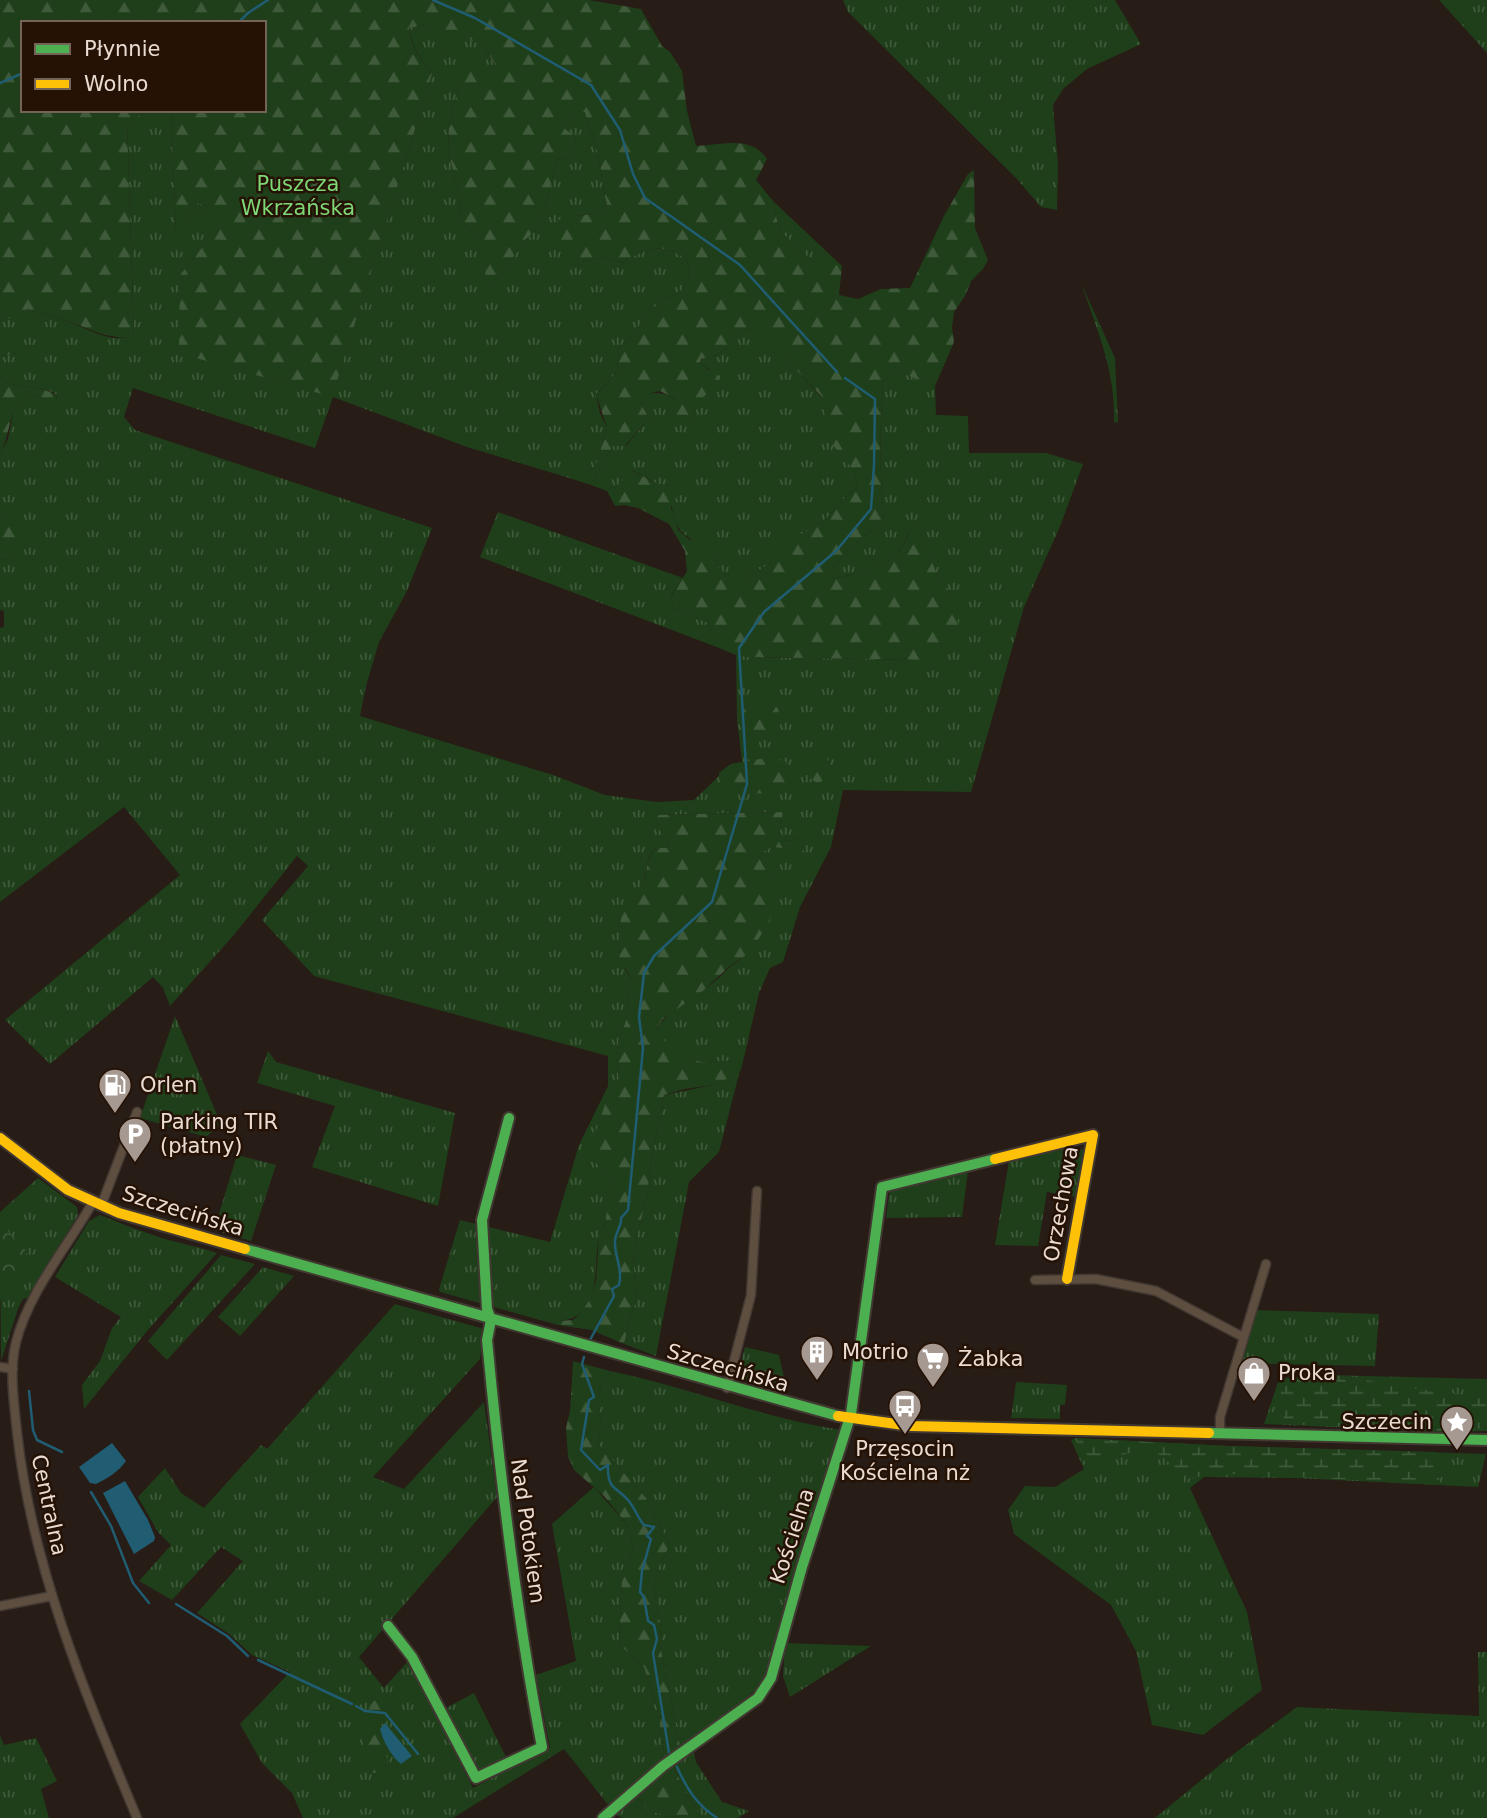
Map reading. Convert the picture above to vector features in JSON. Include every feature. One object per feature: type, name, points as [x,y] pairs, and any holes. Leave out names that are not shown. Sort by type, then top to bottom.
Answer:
[{"type":"street","name":"Centralna","points":[[137,1112],[97,1204],[31,1303],[16,1343],[13,1369],[21,1469],[52,1596],[75,1667],[137,1818]]},
{"type":"street","name":"Nad Potokiem","points":[[388,1626],[412,1657],[476,1778],[542,1747],[502,1496],[487,1340],[491,1320],[482,1220],[509,1118]]},
{"type":"street","name":"Kościelna","points":[[603,1818],[663,1766],[728,1721],[766,1689],[850,1419],[882,1187],[1093,1136]]},
{"type":"street","name":"Orzechowa","points":[[1067,1279],[1093,1136]]},
{"type":"street","name":"Szczecińska","points":[[0,1138],[50,1177],[97,1204],[805,1410],[850,1419],[911,1426],[1487,1440]]},
{"type":"street","points":[[727,1388],[751,1295],[757,1191]]},
{"type":"street","points":[[1220,1433],[1220,1417],[1266,1264]]},
{"type":"street","name":"Orzechowa","points":[[1035,1280],[1096,1279],[1156,1291],[1243,1337]]},
{"type":"street","points":[[0,1367],[13,1369]]},
{"type":"street","points":[[0,1606],[52,1596]]},
{"type":"green space","name":"Puszcza Wkrzańska","points":[[0,0],[589,0],[641,9],[662,46],[670,52],[682,71],[687,111],[696,146],[744,144],[753,147],[767,159],[756,180],[773,201],[779,230],[811,260],[842,266],[839,295],[858,299],[881,289],[910,288],[944,216],[968,174],[974,170],[975,228],[988,260],[971,281],[954,312],[954,342],[935,386],[896,371],[883,381],[880,450],[884,520],[845,554],[831,578],[864,571],[890,560],[901,549],[915,521],[937,574],[952,594],[959,627],[938,652],[923,660],[749,657],[714,646],[709,623],[673,608],[671,597],[687,571],[685,551],[669,524],[638,508],[615,506],[607,491],[617,487],[631,470],[658,484],[672,486],[679,492],[671,508],[678,530],[690,540],[702,537],[713,551],[717,567],[730,577],[749,577],[769,564],[778,549],[827,518],[845,497],[857,488],[854,471],[828,439],[822,397],[766,338],[747,328],[736,334],[723,351],[701,359],[700,364],[720,376],[719,386],[702,399],[693,418],[682,421],[674,412],[675,399],[660,391],[647,394],[642,406],[649,418],[625,446],[613,446],[591,485],[566,477],[572,473],[588,473],[596,465],[607,428],[596,394],[617,370],[618,349],[633,335],[647,314],[663,300],[682,290],[690,277],[687,259],[661,249],[646,250],[622,263],[605,257],[582,261],[567,255],[556,237],[558,220],[597,214],[607,204],[597,149],[585,112],[574,112],[564,128],[576,137],[571,157],[557,159],[541,225],[525,240],[493,285],[485,285],[486,241],[460,221],[459,194],[448,150],[449,124],[459,85],[469,65],[495,65],[486,49],[457,31],[447,52],[441,54],[434,27],[425,25],[409,28],[414,47],[432,74],[332,397],[179,353],[180,275],[205,244],[210,231],[206,206],[199,202],[176,233],[171,112],[266,112],[266,21],[21,21],[21,112],[146,112],[127,122],[134,338],[106,335],[28,309],[14,320],[0,312]]},
{"type":"green space","points":[[843,0],[1115,0],[1141,44],[1087,69],[1063,89],[1053,105],[1058,165],[1057,210],[1041,207],[1016,178],[848,12]]},
{"type":"green space","points":[[1439,0],[1487,0],[1487,53]]},
{"type":"green space","points":[[425,25],[435,27],[441,54],[447,51],[457,30],[486,49],[495,66],[459,85],[449,124],[448,150],[459,194],[460,221],[486,241],[493,285],[525,240],[541,225],[557,159],[571,157],[576,137],[564,128],[574,112],[585,112],[597,149],[607,204],[597,214],[573,216],[582,261],[605,257],[622,263],[646,250],[669,250],[687,259],[690,277],[682,290],[663,300],[647,314],[633,335],[618,349],[617,369],[596,394],[607,428],[596,465],[588,473],[572,473],[566,477],[467,447],[333,397],[315,448],[133,388],[124,417],[135,430],[432,528],[407,591],[379,642],[360,716],[553,775],[605,795],[657,802],[694,800],[719,773],[731,764],[742,762],[737,719],[736,655],[923,660],[952,594],[937,574],[915,522],[901,549],[889,560],[864,571],[831,578],[844,555],[884,520],[880,450],[883,381],[896,371],[935,386],[936,415],[968,416],[969,453],[1046,453],[1083,464],[1061,524],[1024,607],[971,792],[843,790],[831,847],[800,907],[783,962],[770,968],[759,993],[742,1066],[733,1062],[690,1059],[669,1046],[657,1029],[676,1009],[707,988],[740,960],[772,880],[759,857],[766,849],[775,847],[794,853],[802,852],[798,839],[787,841],[779,836],[783,812],[659,815],[653,821],[670,843],[668,848],[656,848],[649,856],[625,969],[633,982],[616,1057],[619,1079],[609,1093],[595,1161],[611,1181],[605,1224],[599,1239],[593,1290],[583,1311],[573,1318],[558,1321],[558,1325],[440,1292],[439,1289],[460,1220],[550,1242],[579,1145],[608,1086],[608,1056],[314,976],[262,920],[308,866],[297,856],[233,936],[170,1006],[163,988],[153,977],[50,1064],[5,1020],[180,875],[124,807],[0,902],[0,628],[4,627],[4,611],[0,610],[0,560],[12,558],[20,531],[0,511],[0,453],[8,439],[14,409],[23,395],[30,393],[45,400],[57,399],[55,393],[5,383],[0,377],[0,356],[18,353],[11,337],[0,337],[0,312],[5,317],[28,309],[98,334],[113,338],[134,338],[127,122],[146,112],[171,112],[176,232],[191,216],[198,202],[206,206],[211,231],[205,244],[180,275],[259,376],[332,396],[432,74],[414,47],[409,28]]},
{"type":"green space","points":[[773,201],[842,266],[829,267],[811,260],[779,230]]},
{"type":"green space","points":[[1081,283],[1115,358],[1118,423],[1114,422],[1109,369]]},
{"type":"green space","points":[[747,328],[766,337],[822,398],[845,458],[854,471],[857,488],[845,497],[827,518],[779,549],[769,564],[749,577],[730,577],[717,567],[713,551],[691,539],[678,527],[672,511],[672,486],[658,484],[632,470],[617,487],[607,491],[591,485],[613,446],[626,446],[649,418],[642,406],[646,394],[661,393],[673,398],[693,418],[698,401],[706,393],[711,370],[700,364],[702,359],[723,351],[736,334]]},
{"type":"green space","points":[[0,337],[11,337],[17,345],[18,353],[0,356]]},
{"type":"green space","points":[[0,377],[5,383],[40,388],[55,394],[57,400],[45,400],[30,393],[23,397],[14,411],[0,453]]},
{"type":"green space","points":[[0,511],[21,531],[23,544],[12,558],[0,560]]},
{"type":"green space","points":[[498,512],[683,578],[671,596],[673,608],[709,623],[714,646],[480,557]]},
{"type":"green space","points":[[764,702],[778,708],[780,721],[774,729],[752,734],[742,725],[740,715],[746,705]]},
{"type":"green space","points":[[816,754],[825,755],[831,764],[828,779],[817,783],[811,779],[810,760]]},
{"type":"green space","points":[[766,758],[785,761],[790,770],[785,786],[775,793],[732,794],[723,788],[719,773],[731,764]]},
{"type":"green space","points":[[783,812],[779,836],[787,841],[798,839],[807,843],[802,852],[794,854],[775,847],[767,849],[759,857],[772,880],[775,898],[772,915],[752,951],[663,1019],[657,1028],[669,1046],[690,1059],[733,1062],[742,1066],[739,1074],[713,1085],[664,1095],[647,1196],[633,1252],[636,1301],[624,1344],[591,1330],[558,1325],[557,1321],[573,1320],[581,1313],[590,1299],[596,1281],[599,1237],[605,1225],[611,1181],[595,1161],[590,1148],[609,1093],[619,1079],[616,1057],[633,982],[617,953],[622,910],[644,881],[649,857],[656,848],[668,848],[670,843],[652,821],[659,815]]},
{"type":"green space","points":[[175,1016],[221,1124],[206,1137],[140,1118]]},
{"type":"green space","points":[[268,1051],[276,1062],[455,1113],[438,1206],[312,1167],[335,1106],[257,1083]]},
{"type":"green space","points":[[739,1074],[719,1152],[689,1182],[656,1356],[624,1344],[636,1301],[633,1252],[647,1196],[664,1095],[713,1085]]},
{"type":"green space","points":[[1070,1147],[1093,1152],[1084,1198],[1047,1192],[1038,1246],[995,1245],[1009,1161]]},
{"type":"green space","points":[[237,1155],[276,1165],[251,1241],[214,1230]]},
{"type":"green space","points":[[968,1171],[962,1217],[886,1218],[890,1188]]},
{"type":"green space","points":[[38,1178],[77,1207],[78,1215],[28,1298],[23,1299],[19,1306],[1,1361],[0,1212]]},
{"type":"green space","points":[[100,1215],[161,1238],[217,1253],[147,1331],[84,1409],[82,1385],[100,1361],[112,1328],[121,1317],[55,1277],[89,1221]]},
{"type":"green space","points":[[0,1222],[27,1252],[0,1301]]},
{"type":"green space","points":[[221,1255],[255,1264],[167,1360],[148,1341]]},
{"type":"green space","points":[[263,1267],[294,1276],[240,1336],[218,1317]]},
{"type":"green space","points":[[395,1304],[484,1329],[480,1359],[373,1477],[404,1489],[484,1402],[497,1497],[359,1657],[384,1688],[408,1661],[473,1788],[550,1748],[536,1675],[576,1661],[552,1524],[594,1487],[628,1526],[633,1549],[622,1574],[619,1644],[644,1667],[657,1708],[665,1758],[609,1806],[564,1749],[453,1818],[303,1818],[292,1793],[262,1763],[240,1724],[290,1672],[252,1655],[229,1634],[197,1613],[243,1561],[221,1547],[172,1600],[139,1581],[171,1545],[158,1532],[138,1497],[165,1468],[181,1493],[204,1508],[261,1445],[267,1449]]},
{"type":"green space","points":[[1255,1310],[1379,1314],[1375,1366],[1238,1363]]},
{"type":"green space","points":[[745,1347],[779,1355],[787,1391],[737,1377]]},
{"type":"green space","points":[[573,1361],[610,1371],[601,1385],[597,1403],[601,1421],[598,1444],[646,1498],[670,1545],[658,1568],[654,1591],[661,1627],[660,1645],[680,1746],[665,1758],[657,1708],[644,1667],[619,1644],[622,1574],[633,1549],[628,1526],[604,1496],[574,1470],[568,1456],[566,1428],[570,1411]]},
{"type":"green space","points":[[610,1371],[783,1418],[841,1430],[762,1684],[732,1711],[680,1746],[660,1645],[661,1627],[654,1591],[658,1568],[670,1545],[646,1498],[598,1444],[601,1421],[597,1403],[601,1385]]},
{"type":"green space","points":[[1322,1375],[1487,1379],[1487,1431],[1446,1432],[1264,1424],[1279,1379]]},
{"type":"green space","points":[[1322,1375],[1349,1376],[1398,1387],[1487,1397],[1487,1428],[1446,1432],[1285,1424],[1279,1379]]},
{"type":"green space","points":[[1016,1382],[1067,1385],[1065,1405],[1060,1405],[1060,1419],[1011,1418]]},
{"type":"green space","points":[[1075,1438],[1486,1454],[1478,1487],[1295,1478],[1204,1477],[1190,1488],[1247,1612],[1262,1690],[1203,1735],[1152,1725],[1136,1651],[1111,1605],[1014,1534],[1008,1510],[1025,1486],[1055,1487],[1084,1469],[1071,1440]]},
{"type":"green space","points":[[1075,1438],[1436,1452],[1440,1485],[1246,1474],[1204,1475],[1190,1479],[1156,1452],[1129,1453],[1087,1465]]},
{"type":"green space","points":[[1174,1467],[1185,1473],[1182,1485],[1175,1486],[1168,1473],[1170,1468]]},
{"type":"green space","points":[[785,1643],[871,1646],[790,1697],[783,1676]]},
{"type":"green space","points":[[1478,1652],[1487,1652],[1487,1818],[1155,1818],[1227,1759],[1297,1707],[1479,1716]]},
{"type":"green space","points":[[474,1693],[507,1759],[484,1772],[476,1770],[446,1708]]},
{"type":"green space","points":[[375,1700],[389,1714],[389,1719],[379,1726],[378,1736],[388,1760],[383,1772],[372,1773],[363,1744],[362,1726],[368,1708]]},
{"type":"green space","points":[[0,1735],[4,1745],[36,1738],[57,1781],[41,1789],[49,1818],[0,1818]]},
{"type":"green space","points":[[694,1752],[696,1762],[722,1802],[749,1811],[738,1818],[702,1818],[684,1790],[673,1765]]},
{"type":"green space","points":[[673,1765],[684,1790],[702,1818],[678,1818],[648,1811],[636,1793]]},
{"type":"green space","points":[[636,1793],[648,1811],[678,1818],[621,1818],[614,1812]]},
{"type":"water","points":[[112,1443],[126,1461],[109,1477],[96,1484],[90,1483],[79,1467]]},
{"type":"water","points":[[125,1481],[155,1537],[154,1541],[134,1554],[103,1493]]},
{"type":"water","points":[[385,1723],[412,1756],[401,1764],[383,1738],[380,1729]]},
{"type":"waterway","points":[[240,21],[268,0]]},
{"type":"waterway","points":[[433,0],[475,18],[591,85],[620,130],[633,174],[645,198],[740,265],[837,372]]},
{"type":"waterway","points":[[0,83],[21,74]]},
{"type":"waterway","points":[[590,1340],[614,1296],[612,1289],[619,1285],[620,1279],[615,1240],[621,1218],[628,1210],[643,1048],[639,1017],[644,973],[654,956],[712,902],[747,784],[739,648],[764,612],[836,551],[871,509],[875,399],[845,378]]},
{"type":"waterway","points":[[584,1357],[582,1364],[594,1397],[589,1400],[581,1450],[600,1470],[608,1465],[612,1485],[627,1498],[644,1525],[654,1527],[647,1536],[651,1539],[642,1571],[640,1592],[644,1597],[648,1621],[654,1625],[657,1639],[653,1653],[669,1753]]},
{"type":"waterway","points":[[29,1391],[33,1430],[37,1440],[62,1452]]},
{"type":"waterway","points":[[91,1492],[111,1526],[133,1583],[149,1603]]},
{"type":"waterway","points":[[176,1604],[227,1636],[248,1656]]},
{"type":"waterway","points":[[258,1660],[352,1704]]},
{"type":"waterway","points":[[356,1706],[365,1711],[385,1713],[418,1754]]},
{"type":"waterway","points":[[677,1767],[693,1796],[717,1818]]},
{"type":"traffic: fast","points":[[388,1626],[412,1657],[476,1778],[542,1747],[510,1544],[487,1340],[491,1320],[487,1309],[482,1220],[509,1118]]},
{"type":"traffic: fast","points":[[603,1818],[663,1766],[758,1698],[771,1678],[802,1567],[851,1414],[882,1187],[995,1159]]},
{"type":"traffic: fast","points":[[245,1249],[838,1416]]},
{"type":"traffic: fast","points":[[1209,1433],[1487,1440]]},
{"type":"traffic: slow","points":[[995,1159],[1093,1135],[1067,1279]]},
{"type":"traffic: slow","points":[[0,1138],[68,1190],[119,1213],[245,1249]]},
{"type":"traffic: slow","points":[[838,1416],[911,1426],[1209,1433]]},
{"type":"place","name":"Orlen","points":[[115,1115]]},
{"type":"place","name":"Parking TIR (płatny)","points":[[135,1164]]},
{"type":"place","name":"Motrio","points":[[817,1382]]},
{"type":"place","name":"Żabka","points":[[933,1389]]},
{"type":"place","name":"Proka","points":[[1254,1403]]},
{"type":"place","name":"Przęsocin Kościelna nż","points":[[905,1436]]},
{"type":"place","name":"Szczecin","points":[[1457,1452]]}]
